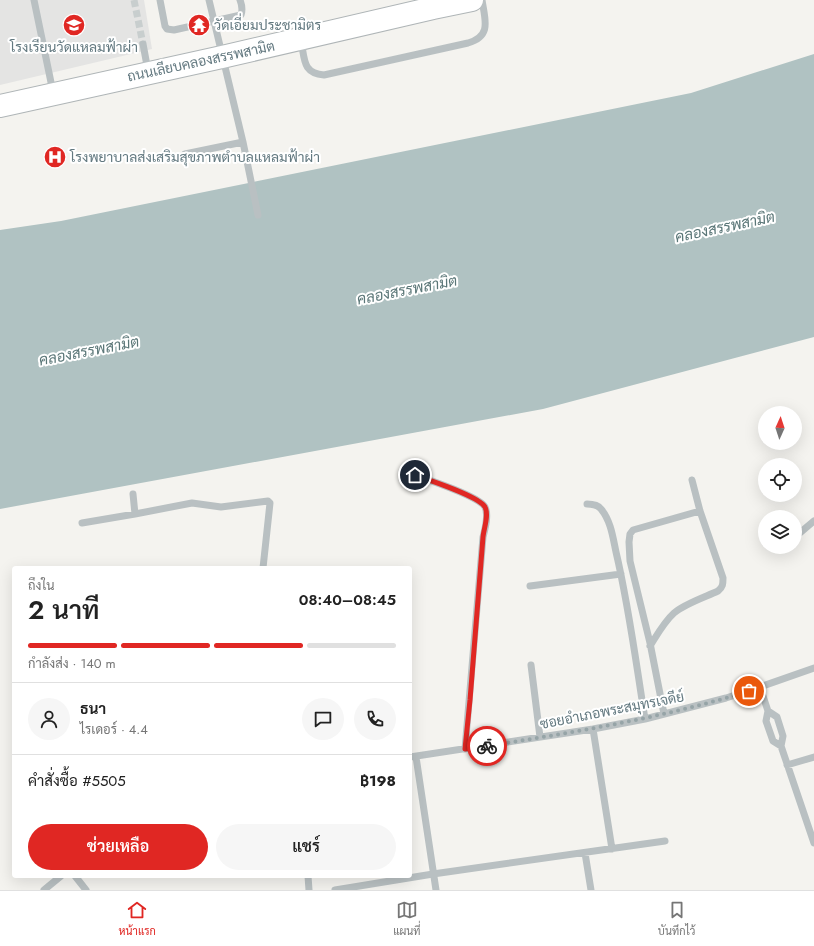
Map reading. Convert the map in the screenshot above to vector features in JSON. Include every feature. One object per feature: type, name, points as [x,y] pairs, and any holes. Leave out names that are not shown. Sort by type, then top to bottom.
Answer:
[{"type":"main road","name":"ถนนเลียบคลองสรรพสามิต","points":[[0,106],[300,39],[432,4],[472,0]]},
{"type":"street","points":[[34,0],[53,94]]},
{"type":"street","points":[[160,0],[167,29],[174,30],[241,15],[242,6],[240,0]]},
{"type":"street","points":[[208,0],[243,142],[258,215]]},
{"type":"street","points":[[300,39],[306,68],[317,74],[331,73],[476,41],[484,31],[486,24],[482,0]]},
{"type":"street","points":[[143,44],[149,73]]},
{"type":"street","points":[[185,154],[243,142]]},
{"type":"street","points":[[415,475],[468,495],[480,501],[485,507],[486,515],[465,749]]},
{"type":"street","points":[[650,646],[662,627],[674,613],[718,591],[723,585],[723,578],[700,512],[692,480]]},
{"type":"street","points":[[133,494],[135,514]]},
{"type":"street","points":[[82,523],[192,503],[221,507],[268,501],[270,503],[263,566]]},
{"type":"street","points":[[587,504],[599,506],[608,520],[612,532],[622,574],[645,719]]},
{"type":"street","points":[[664,714],[630,561],[630,534],[633,530],[700,512]]},
{"type":"street","points":[[802,531],[814,521]]},
{"type":"street","points":[[530,586],[622,574]]},
{"type":"street","points":[[530,665],[540,737]]},
{"type":"street","name":"ซอยอำเภอพระสมุทรเจดีย์","points":[[413,757],[593,729],[645,719],[726,698],[814,668]]},
{"type":"street","points":[[760,687],[768,711],[766,721],[772,740],[780,746],[814,843]]},
{"type":"street","points":[[768,711],[777,717],[783,736],[780,746]]},
{"type":"street","points":[[593,729],[612,849]]},
{"type":"street","points":[[413,757],[436,890]]},
{"type":"street","points":[[787,765],[814,757]]},
{"type":"street","points":[[806,820],[814,819]]},
{"type":"street","points":[[412,877],[665,841]]},
{"type":"street","points":[[585,853],[591,890]]},
{"type":"street","points":[[44,890],[59,878]]},
{"type":"street","points":[[77,878],[86,890]]},
{"type":"street","points":[[308,878],[309,890]]},
{"type":"street","points":[[335,890],[408,878]]},
{"type":"shaded area","name":"โรงเรียนวัดแหลมฟ้าผ่า","points":[[0,0],[144,0],[152,49],[0,85]]},
{"type":"water","name":"คลองสรรพสามิต","points":[[814,54],[814,337],[543,409],[0,509],[0,230],[61,221],[691,93]]},
{"type":"tunnel","points":[[134,0],[143,44]]},
{"type":"way so far","points":[[487,746],[645,719],[749,691]]},
{"type":"place","name":"โรงเรียนวัดแหลมฟ้าผ่า","points":[[74,25]]},
{"type":"place","name":"วัดเอี่ยมประชามิตร","points":[[199,25]]},
{"type":"place","name":"โรงพยาบาลส่งเสริมสุขภาพตำบลแหลมฟ้าผ่า","points":[[55,157]]},
{"type":"route","points":[[415,475],[468,495],[480,501],[485,507],[486,515],[465,749],[487,746]]}]
